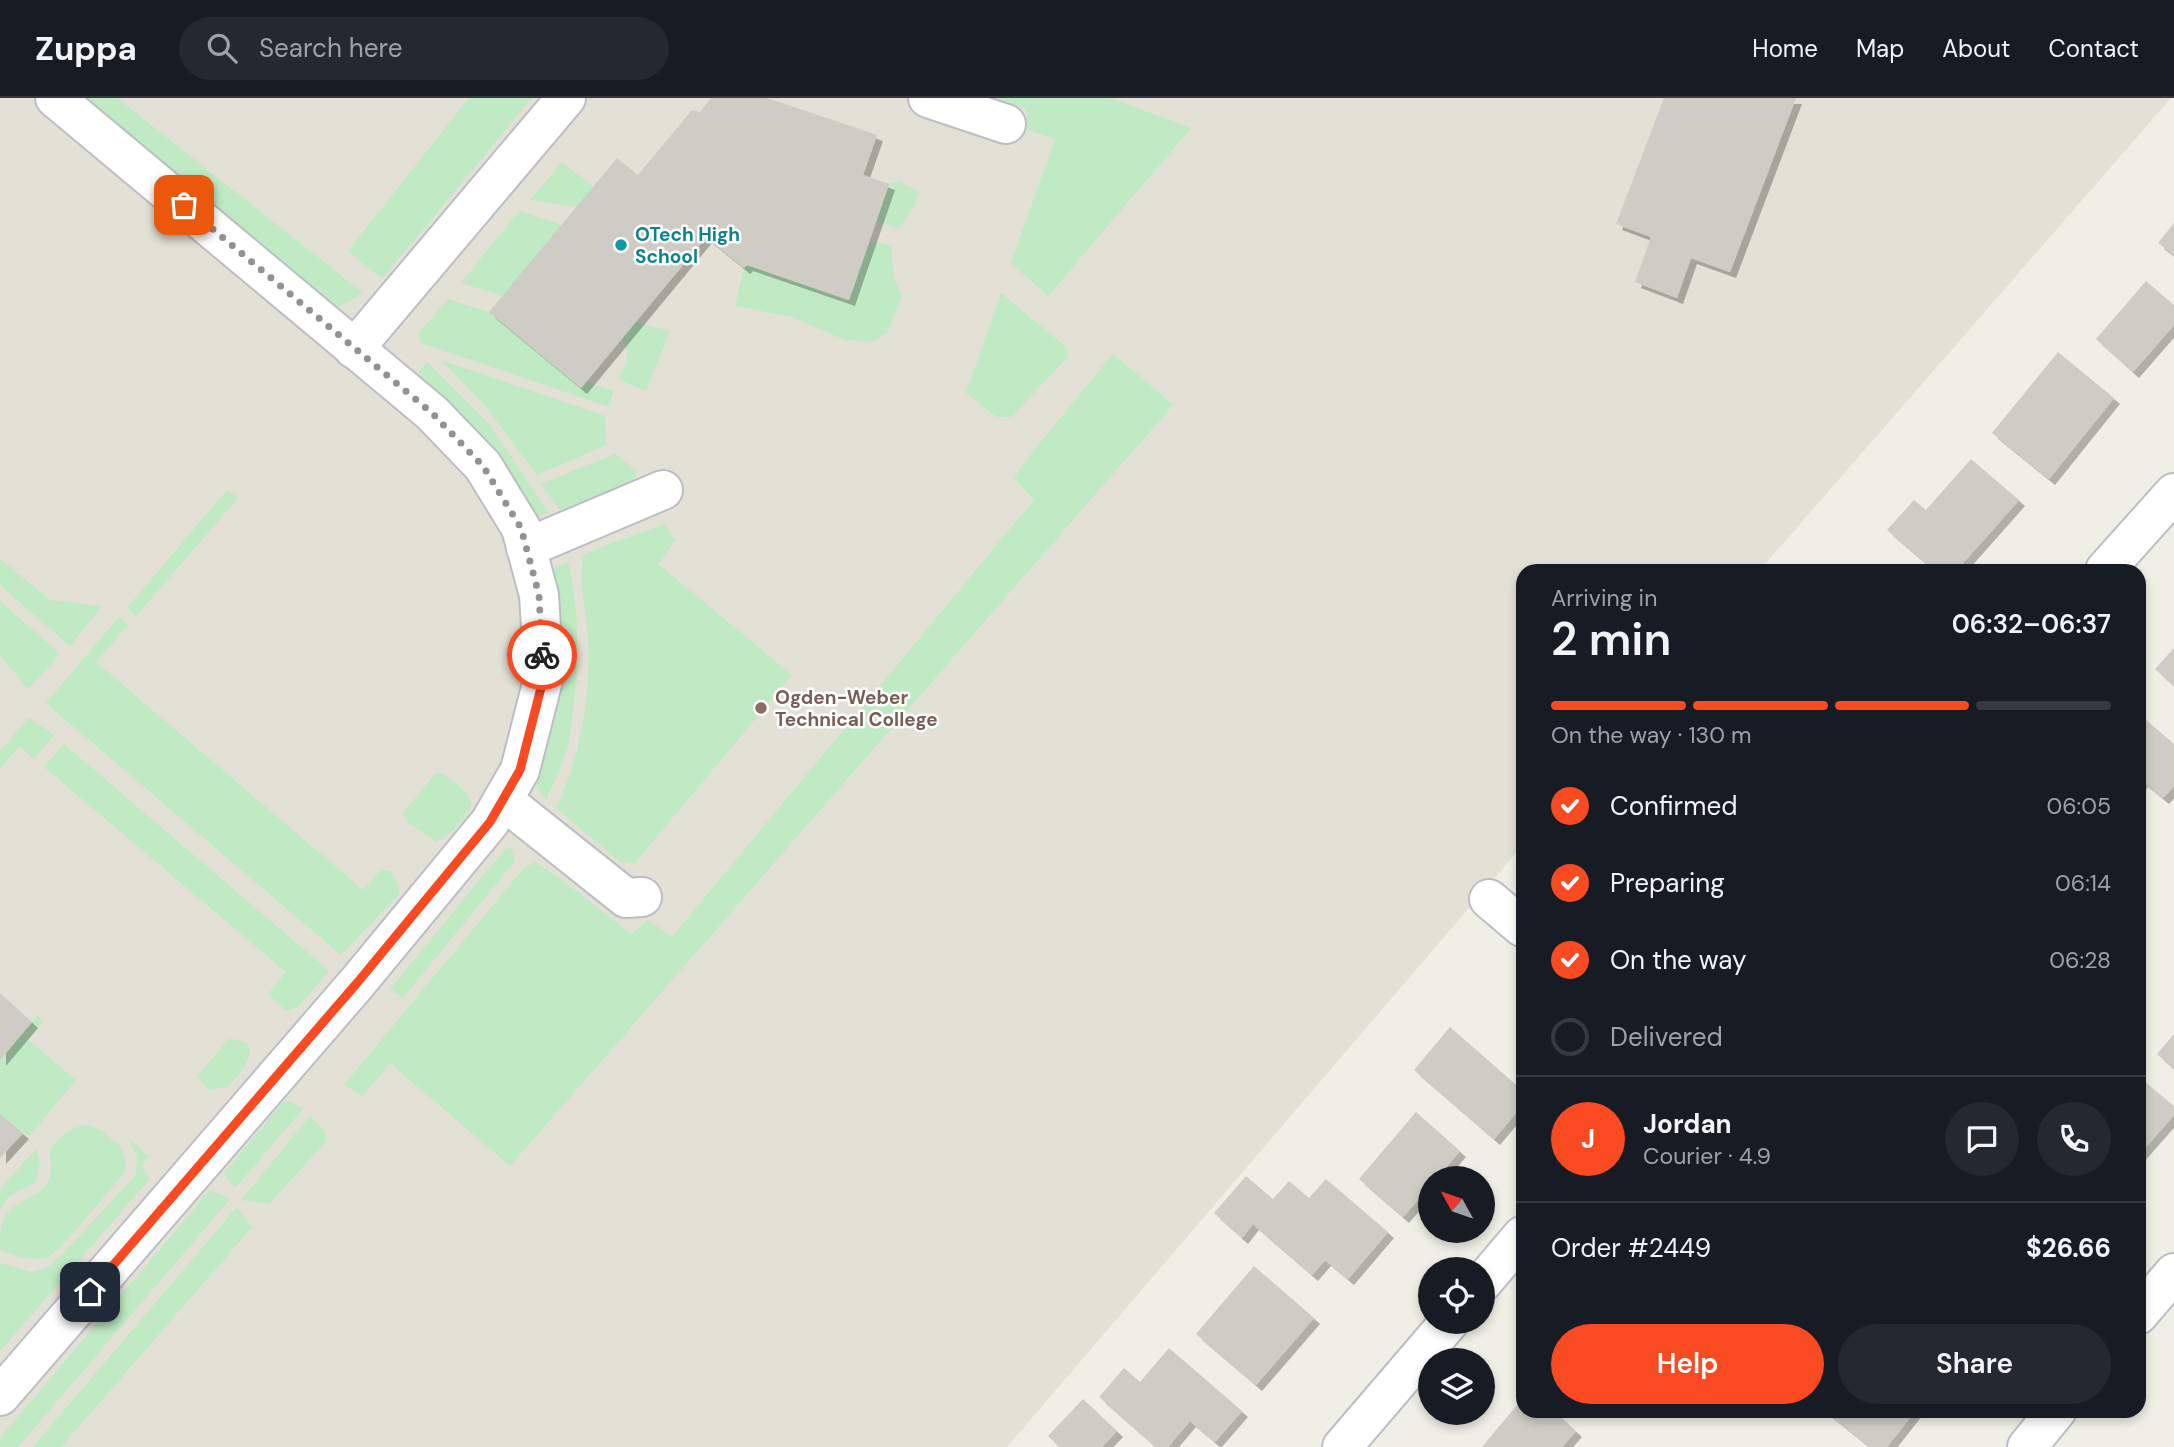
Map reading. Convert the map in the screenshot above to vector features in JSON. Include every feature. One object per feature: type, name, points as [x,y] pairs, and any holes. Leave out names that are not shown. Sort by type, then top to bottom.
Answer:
[{"type":"street","points":[[0,1396],[357,983],[490,822],[520,770],[544,676],[539,595],[521,528],[483,466],[432,413],[55,98]]},
{"type":"street","points":[[354,348],[566,98]]},
{"type":"street","points":[[928,98],[1006,124]]},
{"type":"street","points":[[526,548],[663,490]]},
{"type":"street","points":[[2110,564],[2174,493]]},
{"type":"street","points":[[503,800],[626,898],[642,897]]},
{"type":"street","points":[[1489,900],[1516,922]]},
{"type":"street","points":[[1495,1268],[1516,1243]]},
{"type":"street","points":[[2146,1306],[2174,1273]]},
{"type":"street","points":[[1342,1447],[1439,1334]]},
{"type":"street","points":[[2027,1447],[2051,1418]]},
{"type":"shaded area","name":"Ogden-Weber Technical College","points":[[0,98],[2171,98],[1765,564],[1516,564],[1516,853],[1007,1447],[0,1447]]},
{"type":"green space","points":[[75,98],[117,98],[363,293],[330,312]]},
{"type":"green space","points":[[469,98],[532,98],[382,279],[348,251]]},
{"type":"green space","points":[[997,98],[1110,98],[1191,128],[1048,296],[1011,263],[1055,139],[1028,130],[1026,109]]},
{"type":"green space","points":[[562,162],[594,187],[577,207],[530,200]]},
{"type":"green space","points":[[900,181],[919,192],[914,207],[899,228],[876,222],[889,184]]},
{"type":"green space","points":[[519,211],[562,225],[503,296],[461,283]]},
{"type":"green space","points":[[870,241],[891,246],[894,278],[902,297],[887,333],[872,342],[845,340],[792,317],[735,306],[747,265],[849,300]]},
{"type":"green space","points":[[1001,293],[1067,348],[1067,358],[1011,417],[997,417],[966,393]]},
{"type":"green space","points":[[448,299],[489,312],[580,388],[586,381],[613,391],[609,407],[421,343],[419,333]]},
{"type":"green space","points":[[635,322],[670,331],[646,391],[618,379],[627,359],[627,351],[621,339]]},
{"type":"green space","points":[[1113,354],[1173,405],[510,1166],[390,1063],[363,1096],[344,1085],[523,869],[535,862],[631,934],[648,920],[672,937],[1034,500],[1014,478]]},
{"type":"green space","points":[[441,360],[605,416],[606,445],[537,475],[482,402]]},
{"type":"green space","points":[[427,362],[490,425],[549,513],[534,516],[477,431],[418,373]]},
{"type":"green space","points":[[616,454],[636,471],[635,485],[560,510],[541,484]]},
{"type":"green space","points":[[227,490],[238,498],[136,616],[127,608]]},
{"type":"green space","points":[[664,524],[675,540],[658,564],[792,675],[635,863],[620,862],[556,808],[578,745],[586,701],[589,656],[582,564],[584,554]]},
{"type":"green space","points":[[0,559],[50,600],[102,606],[70,646],[0,585]]},
{"type":"green space","points":[[568,562],[577,627],[575,697],[563,763],[546,800],[536,785],[558,708],[561,623],[554,568]]},
{"type":"green space","points":[[0,601],[60,654],[28,689],[0,655]]},
{"type":"green space","points":[[119,617],[128,625],[96,662],[363,890],[382,870],[390,871],[394,877],[399,894],[341,955],[46,703]]},
{"type":"green space","points":[[29,718],[54,735],[34,759],[19,746],[0,769],[0,751]]},
{"type":"green space","points":[[64,744],[329,971],[298,1007],[286,1011],[268,994],[286,972],[44,767]]},
{"type":"green space","points":[[437,772],[458,785],[472,804],[457,826],[436,842],[409,823],[402,814]]},
{"type":"green space","points":[[511,847],[515,861],[403,998],[390,989],[504,850]]},
{"type":"green space","points":[[38,1014],[42,1023],[28,1040],[76,1080],[29,1136],[0,1114],[0,1060]]},
{"type":"green space","points":[[229,1039],[248,1045],[248,1058],[228,1087],[209,1090],[198,1075]]},
{"type":"green space","points":[[285,1100],[303,1109],[235,1188],[224,1173]]},
{"type":"green space","points":[[310,1116],[325,1131],[326,1141],[269,1204],[241,1200]]},
{"type":"green space","points":[[87,1125],[101,1130],[118,1143],[126,1161],[124,1173],[53,1254],[46,1258],[24,1258],[0,1249],[2,1222],[9,1212],[44,1187],[49,1179],[49,1152],[53,1146],[69,1131]]},
{"type":"green space","points":[[129,1138],[148,1156],[142,1167],[150,1179],[0,1351],[0,1263],[31,1272],[50,1267],[136,1175],[137,1158]]},
{"type":"green space","points":[[36,1149],[40,1161],[36,1182],[8,1197],[0,1209],[0,1189]]},
{"type":"green space","points":[[210,1190],[230,1199],[18,1447],[0,1447],[0,1438]]},
{"type":"green space","points":[[237,1207],[252,1227],[61,1447],[33,1447]]},
{"type":"building","name":"OTech High School","points":[[711,98],[767,98],[877,135],[863,175],[889,184],[849,300],[747,265],[744,268],[706,237],[581,388],[489,312],[617,158],[638,175],[692,110],[700,112]]},
{"type":"building","points":[[1664,98],[1796,98],[1730,272],[1691,258],[1677,298],[1635,282],[1651,237],[1616,224]]},
{"type":"building","points":[[2174,223],[2174,255],[2158,243]]},
{"type":"building","points":[[2146,281],[2174,305],[2174,325],[2133,372],[2096,339]]},
{"type":"building","points":[[2058,352],[2114,398],[2049,479],[1992,433]]},
{"type":"building","points":[[1971,459],[2019,500],[1962,564],[1927,564],[1887,530],[1914,500],[1926,510]]},
{"type":"building","points":[[2174,648],[2174,686],[2155,669]]},
{"type":"building","points":[[2146,720],[2174,744],[2174,786],[2163,798],[2146,784]]},
{"type":"building","points":[[0,993],[32,1022],[0,1060]]},
{"type":"building","points":[[1450,1027],[1516,1085],[1516,1113],[1494,1139],[1414,1070]]},
{"type":"building","points":[[2174,1034],[2174,1069],[2157,1054]]},
{"type":"building","points":[[2146,1083],[2174,1106],[2174,1115],[2146,1147]]},
{"type":"building","points":[[1416,1112],[1460,1151],[1447,1166],[1418,1166],[1418,1200],[1403,1217],[1359,1179]]},
{"type":"building","points":[[0,1114],[23,1133],[0,1158]]},
{"type":"building","points":[[1246,1176],[1273,1199],[1289,1181],[1309,1198],[1326,1179],[1388,1232],[1348,1279],[1325,1260],[1312,1275],[1253,1224],[1242,1238],[1214,1213]]},
{"type":"building","points":[[1254,1266],[1314,1318],[1256,1385],[1196,1334]]},
{"type":"building","points":[[1169,1348],[1242,1411],[1215,1442],[1190,1421],[1168,1447],[1156,1447],[1099,1397],[1124,1368],[1140,1382]]},
{"type":"building","points":[[1083,1399],[1117,1431],[1102,1447],[1060,1447],[1048,1436]]},
{"type":"building","points":[[1516,1406],[1516,1418],[1562,1418],[1576,1431],[1562,1447],[1482,1447]]},
{"type":"building","points":[[1834,1418],[1910,1418],[1887,1447],[1870,1447]]},
{"type":"way so far","points":[[184,205],[432,413],[483,466],[521,528],[539,595],[542,655]]},
{"type":"place","name":"OTech High School","points":[[621,245]]},
{"type":"place","name":"Ogden-Weber Technical College","points":[[761,708]]},
{"type":"route","points":[[90,1292],[357,983],[490,822],[520,770],[544,676],[542,655]]}]
